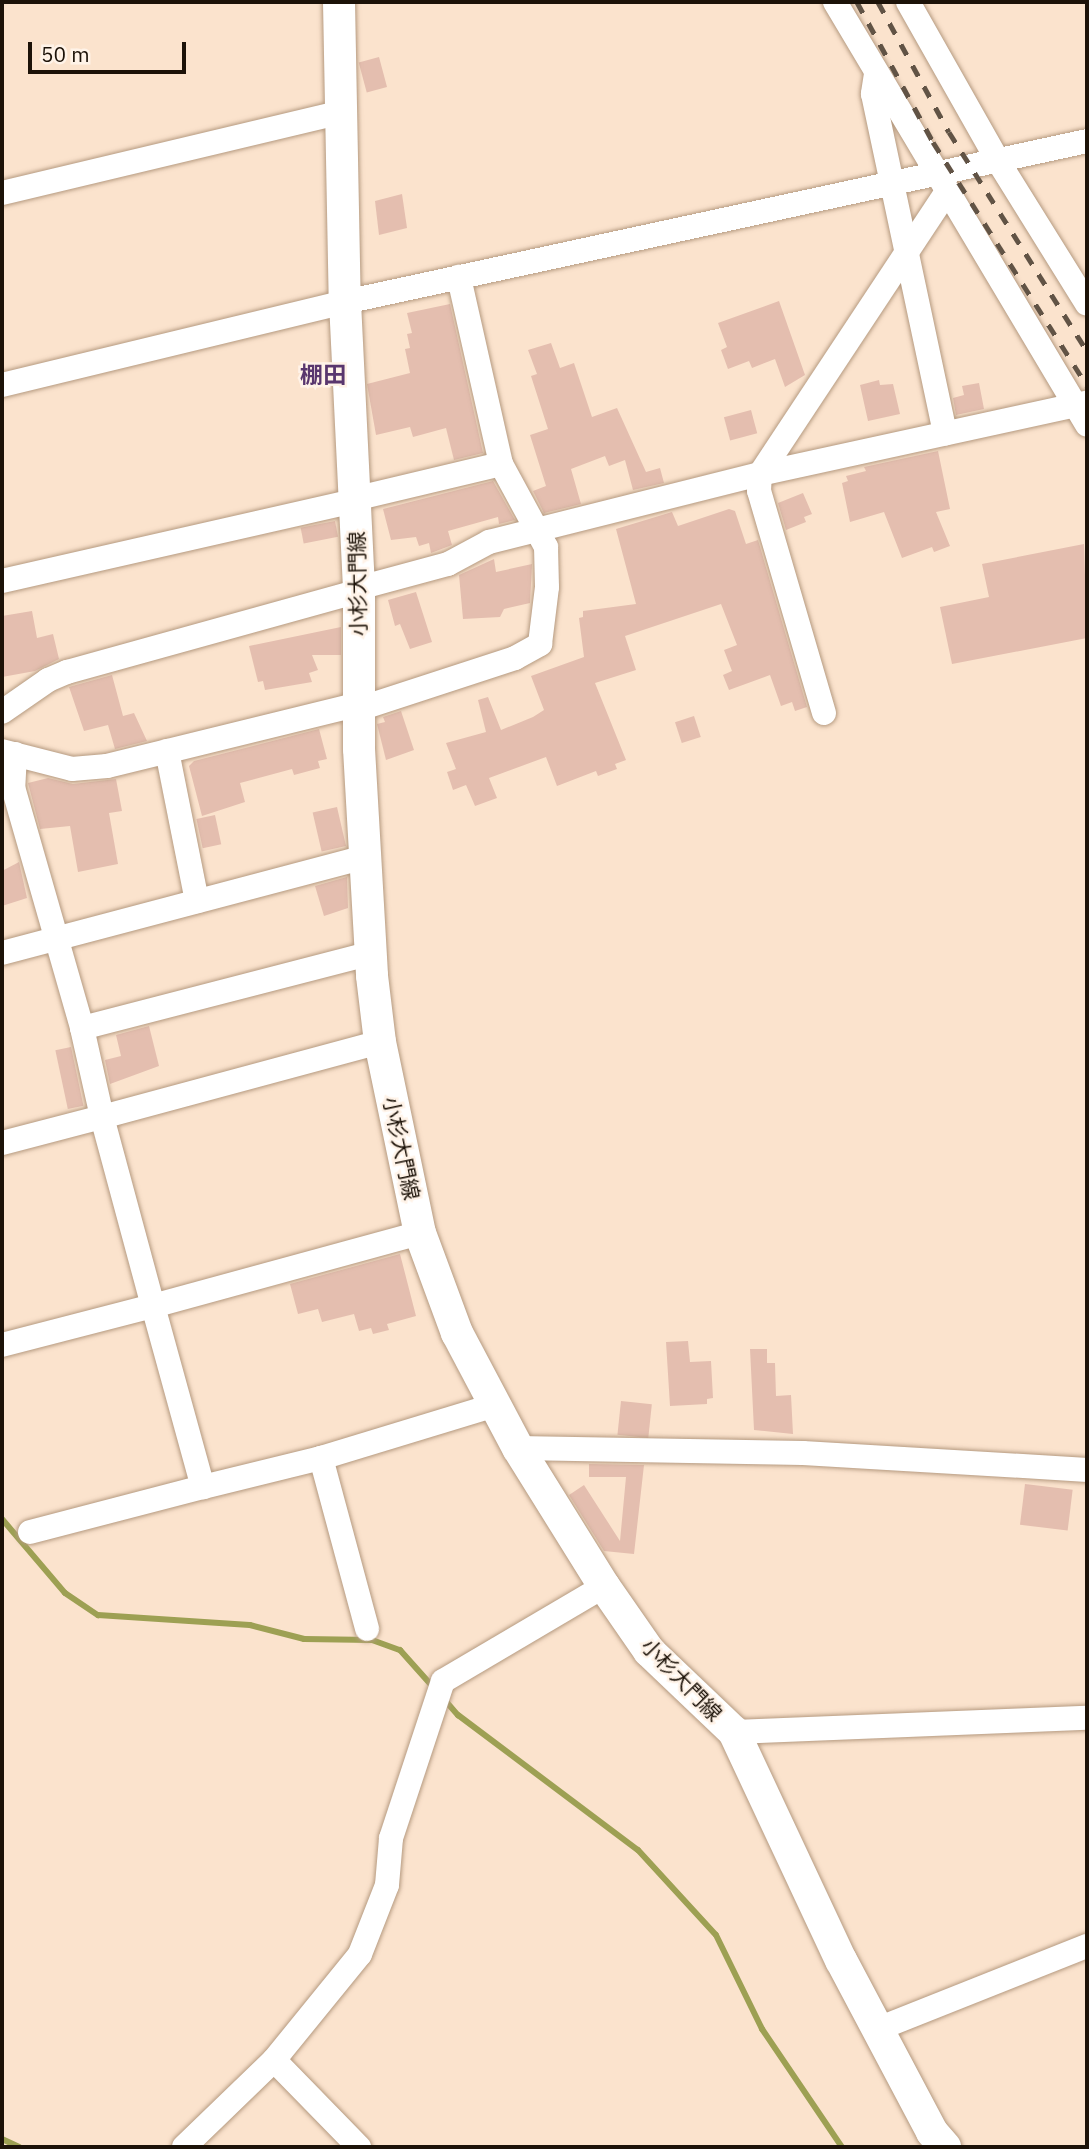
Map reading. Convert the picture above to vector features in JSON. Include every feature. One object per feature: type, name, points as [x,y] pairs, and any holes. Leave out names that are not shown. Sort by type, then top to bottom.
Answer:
[{"type":"main road","name":"小杉大門線","points":[[340,2],[345,302],[359,589],[359,707],[370,953],[380,1042],[420,1233],[457,1333],[518,1448],[604,1586],[649,1651],[734,1732],[878,2029],[945,2147]]},
{"type":"street","points":[[2,712],[48,680],[67,672],[448,564],[489,541],[539,531],[760,474],[945,433],[1083,411],[941,184],[835,2]]},
{"type":"street","points":[[908,2],[998,161],[1087,304]]},
{"type":"street","points":[[876,73],[873,94],[945,433]]},
{"type":"street","points":[[2,193],[343,112]]},
{"type":"street","points":[[2,385],[345,302],[890,182],[941,184],[998,161],[1087,141]]},
{"type":"street","points":[[824,713],[759,491],[760,474],[907,248],[941,184]]},
{"type":"street","points":[[203,1487],[102,1116],[58,938],[13,787],[8,753],[72,769],[166,751],[359,707],[515,658],[540,644],[547,587],[546,547],[501,464],[459,276]]},
{"type":"street","points":[[2,581],[501,464]]},
{"type":"street","points":[[166,751],[197,901]]},
{"type":"street","points":[[2,953],[366,857]]},
{"type":"street","points":[[82,1028],[370,953]]},
{"type":"street","points":[[2,1143],[380,1042]]},
{"type":"street","points":[[2,1345],[420,1233]]},
{"type":"street","points":[[30,1532],[321,1458],[495,1405]]},
{"type":"street","points":[[518,1448],[803,1453],[1087,1471]]},
{"type":"street","points":[[321,1458],[367,1629]]},
{"type":"street","points":[[184,2147],[274,2060],[360,1954],[387,1885],[391,1838],[443,1681],[604,1586]]},
{"type":"street","points":[[734,1732],[1087,1718]]},
{"type":"street","points":[[878,2029],[1087,1946]]},
{"type":"street","points":[[274,2060],[359,2147]]},
{"type":"building","points":[[379,57],[387,87],[367,92],[359,62]]},
{"type":"building","points":[[402,194],[407,228],[379,235],[375,201]]},
{"type":"building","points":[[779,301],[805,375],[785,387],[775,359],[752,368],[749,361],[728,369],[721,350],[727,347],[718,323]]},
{"type":"building","points":[[450,304],[483,453],[454,460],[446,428],[413,437],[410,427],[376,435],[367,384],[410,373],[405,349],[410,348],[407,334],[412,333],[407,313]]},
{"type":"building","points":[[551,343],[560,368],[574,363],[592,417],[617,408],[646,472],[660,468],[664,483],[633,490],[625,460],[609,466],[605,456],[571,469],[581,504],[544,513],[533,491],[546,486],[530,435],[548,429],[531,376],[537,374],[528,350]]},
{"type":"building","points":[[879,380],[880,385],[893,384],[900,414],[868,421],[860,385]]},
{"type":"building","points":[[979,383],[984,409],[956,415],[953,398],[964,395],[962,386]]},
{"type":"building","points":[[751,410],[757,433],[730,440],[724,417]]},
{"type":"building","points":[[938,451],[950,509],[936,512],[950,546],[934,552],[932,547],[902,558],[884,512],[850,522],[842,483],[848,481],[846,476],[866,471],[864,467]]},
{"type":"building","points":[[493,481],[515,520],[499,524],[498,517],[448,531],[452,545],[431,553],[429,543],[419,546],[416,537],[391,540],[383,509]]},
{"type":"building","points":[[803,493],[812,514],[804,517],[806,522],[786,530],[778,503]]},
{"type":"building","points":[[729,509],[735,511],[746,544],[758,540],[807,707],[795,711],[792,702],[781,706],[770,675],[729,690],[723,675],[732,671],[724,650],[737,645],[721,604],[625,636],[636,670],[595,683],[626,760],[615,764],[617,769],[598,776],[596,771],[557,786],[546,757],[489,778],[497,798],[475,806],[466,785],[453,790],[447,772],[456,769],[446,743],[486,732],[478,700],[488,697],[501,730],[533,717],[544,710],[531,676],[584,657],[579,618],[583,617],[583,611],[636,604],[616,529],[672,512],[678,526]]},
{"type":"building","points":[[335,521],[338,537],[304,543],[301,528]]},
{"type":"building","points":[[1084,544],[1087,638],[952,664],[940,607],[989,597],[982,564]]},
{"type":"building","points":[[494,559],[496,572],[532,564],[530,603],[504,609],[500,617],[463,619],[459,575]]},
{"type":"building","points":[[416,592],[432,642],[410,649],[400,624],[395,626],[388,600]]},
{"type":"building","points":[[32,611],[37,638],[53,634],[59,659],[35,671],[2,677],[2,616]]},
{"type":"building","points":[[341,627],[341,655],[312,655],[318,670],[309,673],[312,682],[265,690],[263,681],[258,682],[249,646]]},
{"type":"building","points":[[112,675],[123,716],[134,713],[147,741],[115,749],[108,725],[84,731],[69,687]]},
{"type":"building","points":[[401,711],[414,750],[386,760],[377,724],[385,722],[383,717]]},
{"type":"building","points":[[694,716],[701,737],[682,743],[675,722]]},
{"type":"building","points":[[319,729],[327,759],[318,761],[320,768],[294,775],[292,769],[240,783],[245,802],[202,816],[189,766],[194,761]]},
{"type":"building","points":[[48,778],[73,784],[116,779],[122,811],[109,813],[118,864],[78,872],[70,826],[40,829],[28,783]]},
{"type":"building","points":[[337,807],[346,846],[322,852],[313,813]]},
{"type":"building","points":[[215,815],[221,844],[203,848],[196,819]]},
{"type":"building","points":[[19,862],[27,898],[2,906],[2,871]]},
{"type":"building","points":[[347,877],[348,908],[324,916],[315,886]]},
{"type":"building","points":[[149,1026],[159,1066],[110,1084],[105,1060],[121,1056],[116,1035]]},
{"type":"building","points":[[71,1047],[83,1106],[68,1109],[55,1050]]},
{"type":"building","points":[[400,1254],[416,1316],[387,1324],[389,1330],[373,1334],[371,1328],[359,1331],[354,1314],[322,1322],[318,1309],[298,1314],[290,1284]]},
{"type":"building","points":[[688,1341],[690,1362],[711,1361],[713,1398],[707,1399],[707,1404],[670,1406],[666,1342]]},
{"type":"building","points":[[750,1349],[767,1349],[767,1363],[775,1363],[776,1396],[791,1395],[793,1434],[754,1430]]},
{"type":"building","points":[[621,1401],[652,1404],[648,1438],[617,1435]]},
{"type":"building","points":[[589,1464],[644,1465],[634,1554],[604,1551],[569,1495],[584,1485],[620,1541],[626,1477],[589,1477]]},
{"type":"building","points":[[1025,1484],[1073,1490],[1068,1531],[1020,1525]]},
{"type":"waterway","points":[[2,1519],[65,1593],[98,1615],[250,1625],[304,1639],[372,1640],[400,1650],[433,1687]]},
{"type":"waterway","points":[[443,1698],[458,1715],[638,1850],[716,1935],[762,2029],[842,2147]]},
{"type":"waterway","points":[[2,2139],[19,2147]]},
{"type":"railway","points":[[857,2],[933,142],[1087,386]]},
{"type":"railway","points":[[878,2],[949,132],[1087,351]]},
{"type":"district","name":"棚田","points":[[323,374]]}]
